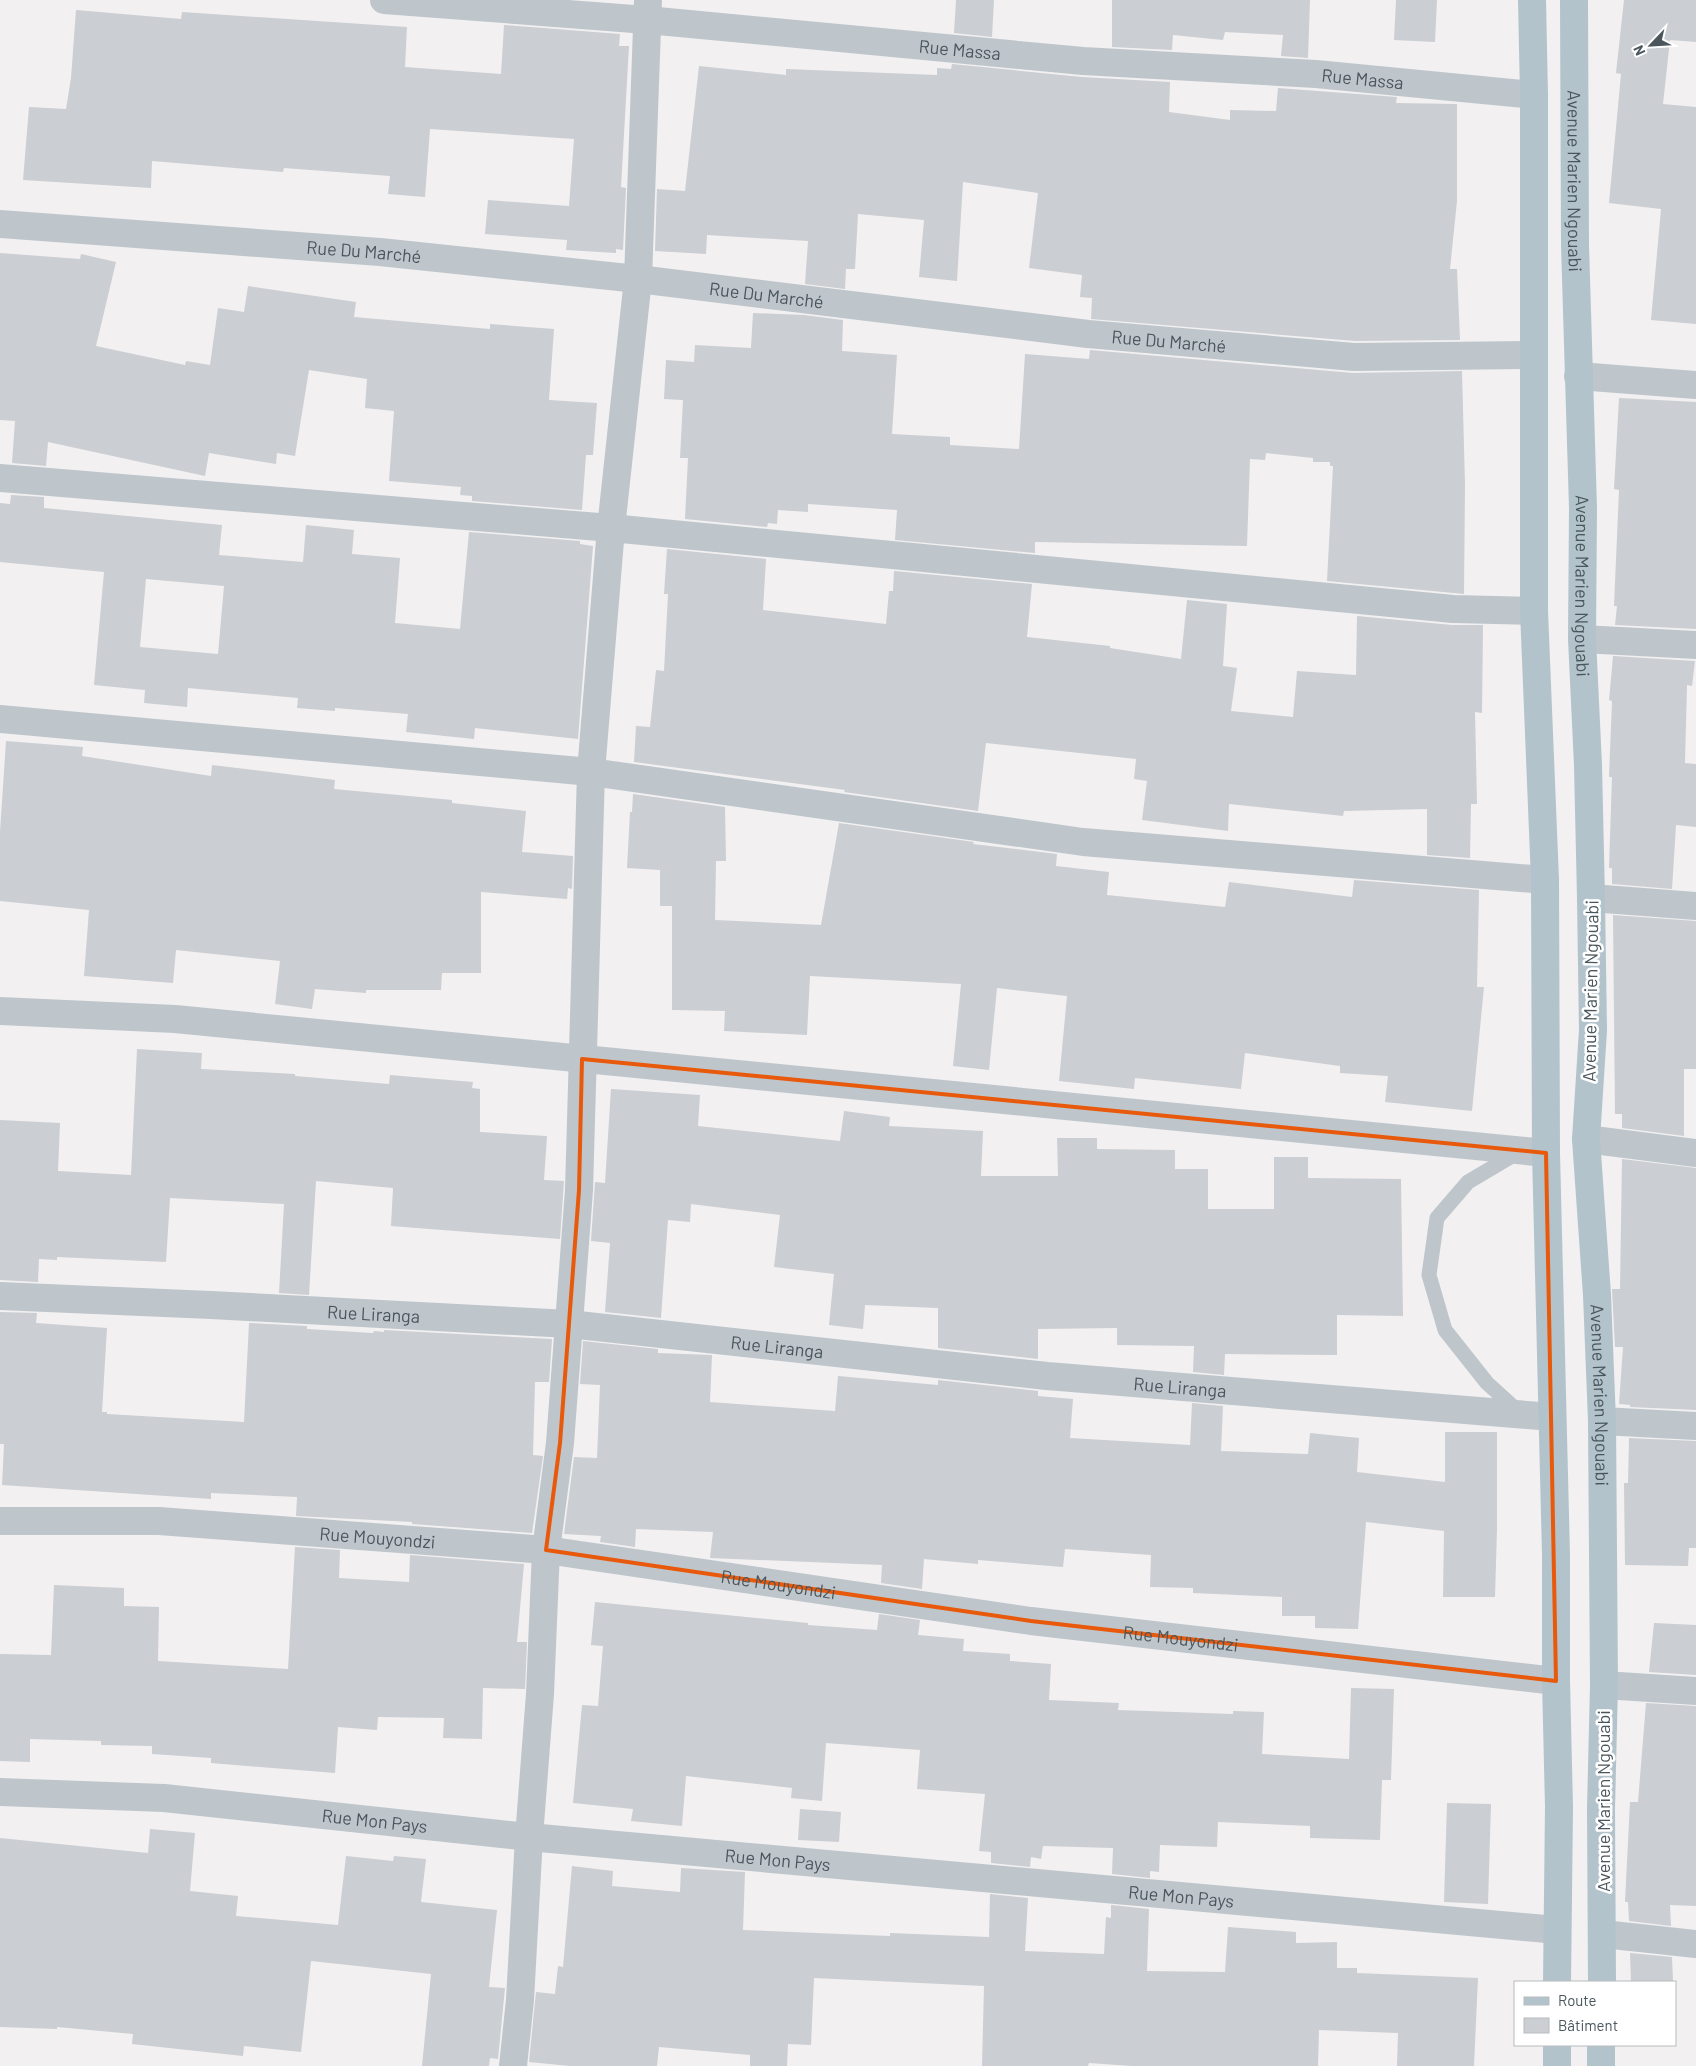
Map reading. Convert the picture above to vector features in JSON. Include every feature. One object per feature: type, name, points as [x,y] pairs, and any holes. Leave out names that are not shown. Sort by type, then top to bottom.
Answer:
[{"type":"main road","points":[[1532,0],[1534,95],[1534,611],[1545,880],[1533,1152],[1552,1417],[1556,1556],[1559,1807],[1557,1981]]},
{"type":"main road","name":"Avenue Marien Ngouabi","points":[[1574,0],[1574,245],[1583,508],[1582,639],[1588,766],[1593,1030],[1586,1139],[1598,1295],[1602,1421],[1604,1685],[1601,1809],[1602,1981]]},
{"type":"main road","points":[[1557,2046],[1557,2066]]},
{"type":"main road","points":[[1601,2046],[1601,2066]]},
{"type":"street","name":"Rue Massa","points":[[384,0],[648,10],[1084,61],[1316,74],[1534,95]]},
{"type":"street","points":[[513,2066],[520,2000],[529,1837],[540,1694],[546,1550],[560,1443],[579,1190],[591,772],[611,528],[638,279],[648,10]]},
{"type":"street","name":"Rue Du Marché","points":[[0,224],[380,252],[638,279],[1088,334],[1354,357],[1534,355]]},
{"type":"street","points":[[1578,376],[1696,385]]},
{"type":"street","points":[[0,478],[611,528],[1453,609],[1534,611]]},
{"type":"street","points":[[1582,639],[1696,645]]},
{"type":"street","points":[[0,719],[591,772],[1083,842],[1545,880]]},
{"type":"street","points":[[1591,898],[1696,906]]},
{"type":"street","points":[[0,1011],[174,1019],[1533,1152]]},
{"type":"street","points":[[1586,1139],[1696,1153]]},
{"type":"street","name":"Rue Liranga","points":[[0,1296],[569,1324],[1047,1376],[1552,1417]]},
{"type":"street","points":[[1602,1421],[1696,1426]]},
{"type":"street","name":"Rue Mouyondzi","points":[[0,1522],[159,1521],[546,1550],[1031,1621],[1556,1681]]},
{"type":"street","points":[[1604,1685],[1696,1691]]},
{"type":"street","name":"Rue Mon Pays","points":[[0,1792],[164,1798],[529,1837],[1557,1930]]},
{"type":"street","points":[[1602,1934],[1696,1944]]},
{"type":"lane","points":[[1522,1415],[1487,1383],[1446,1330],[1429,1275],[1438,1218],[1468,1182],[1533,1152]]},
{"type":"highlighted area","points":[[582,1059],[1546,1153],[1556,1681],[1031,1621],[546,1550],[560,1443],[579,1190]]},
{"type":"building","points":[[956,0],[994,0],[992,37],[954,33]]},
{"type":"building","points":[[1112,0],[1310,0],[1308,58],[1281,56],[1283,35],[1225,32],[1223,40],[1173,35],[1172,50],[1112,47]]},
{"type":"building","points":[[1396,0],[1437,0],[1435,42],[1394,40]]},
{"type":"building","points":[[1624,0],[1696,0],[1696,42],[1670,40],[1663,104],[1696,107],[1696,324],[1651,320],[1661,209],[1609,203],[1621,74],[1616,73]]},
{"type":"building","points":[[76,10],[181,19],[182,12],[407,27],[405,67],[501,74],[504,25],[620,34],[619,46],[629,46],[621,187],[626,188],[623,250],[616,249],[616,253],[566,250],[567,240],[485,234],[488,200],[569,206],[574,139],[430,129],[425,197],[388,194],[390,176],[284,168],[283,172],[152,161],[151,188],[23,180],[29,107],[66,109],[71,78]]},
{"type":"building","points":[[952,64],[1082,77],[1170,82],[1169,112],[1230,120],[1230,110],[1276,111],[1278,88],[1397,97],[1396,103],[1457,104],[1457,201],[1450,269],[1457,269],[1460,340],[1355,341],[1091,319],[1092,298],[1080,297],[1082,275],[1029,268],[1038,193],[963,182],[957,281],[919,277],[924,220],[858,214],[855,269],[846,269],[845,289],[805,284],[808,241],[707,235],[706,254],[655,251],[657,189],[685,191],[699,66],[786,75],[786,69],[937,75],[937,68],[951,69]]},
{"type":"building","points":[[0,253],[80,259],[81,254],[116,262],[96,346],[185,365],[186,361],[210,365],[218,308],[244,312],[248,286],[356,302],[354,317],[490,329],[490,324],[554,329],[549,400],[597,403],[593,455],[586,455],[582,510],[472,501],[472,496],[460,495],[461,487],[389,481],[394,411],[365,408],[367,379],[309,370],[295,456],[277,453],[276,464],[209,453],[205,476],[48,442],[46,466],[12,463],[15,421],[0,420]]},
{"type":"building","points":[[753,313],[804,315],[843,320],[842,351],[897,355],[892,434],[950,437],[950,445],[1019,449],[1025,354],[1089,359],[1090,350],[1353,373],[1462,371],[1465,485],[1464,594],[1327,581],[1333,466],[1330,466],[1330,462],[1313,462],[1313,458],[1266,453],[1265,460],[1250,459],[1247,546],[1035,542],[1035,553],[895,540],[897,510],[808,504],[808,512],[778,510],[777,524],[768,523],[767,527],[685,519],[688,458],[680,458],[683,400],[664,399],[666,360],[694,362],[695,345],[751,348]]},
{"type":"building","points":[[1619,398],[1696,402],[1696,629],[1615,625],[1617,606],[1614,606],[1619,490],[1614,489]]},
{"type":"building","points":[[11,495],[44,497],[44,508],[222,525],[219,555],[303,562],[306,525],[354,530],[352,554],[400,558],[395,623],[460,629],[469,532],[580,541],[580,544],[593,546],[578,739],[475,728],[474,739],[406,732],[408,714],[335,708],[335,711],[297,708],[298,698],[188,688],[187,707],[144,703],[145,690],[94,685],[104,572],[0,562],[0,503],[10,504]],"holes":[[[146,579],[224,586],[218,654],[140,647]]]},
{"type":"building","points":[[667,549],[766,559],[763,610],[886,624],[889,591],[893,591],[894,571],[1032,584],[1027,637],[1110,646],[1110,648],[1181,659],[1187,600],[1227,604],[1223,666],[1237,668],[1231,711],[1293,717],[1297,671],[1356,675],[1357,616],[1452,625],[1483,625],[1482,713],[1475,712],[1477,804],[1471,804],[1470,858],[1427,855],[1427,809],[1344,811],[1343,816],[1229,804],[1228,831],[1142,820],[1147,781],[1134,779],[1136,759],[986,743],[978,811],[844,792],[845,790],[634,762],[636,726],[650,727],[656,670],[664,671],[668,594],[664,594]]},
{"type":"building","points":[[1613,656],[1695,661],[1692,686],[1687,685],[1685,763],[1696,764],[1696,827],[1676,825],[1672,889],[1612,884],[1612,868],[1609,868],[1612,777],[1609,777],[1612,701],[1609,700]]},
{"type":"building","points":[[6,741],[83,747],[82,756],[211,776],[212,765],[335,780],[334,789],[452,800],[452,803],[526,811],[522,852],[573,856],[572,889],[568,888],[567,899],[481,892],[481,973],[442,973],[441,990],[366,990],[366,993],[315,989],[312,1009],[275,1004],[280,961],[176,950],[173,983],[84,976],[89,910],[0,901],[0,832]]},
{"type":"building","points":[[633,794],[725,807],[726,861],[716,861],[715,920],[821,925],[839,823],[974,842],[973,844],[1057,854],[1056,866],[1109,872],[1107,895],[1225,907],[1229,882],[1352,897],[1354,880],[1479,890],[1477,987],[1484,987],[1472,1111],[1385,1102],[1388,1076],[1340,1073],[1340,1066],[1245,1053],[1241,1089],[1135,1078],[1134,1089],[1059,1081],[1067,996],[997,988],[989,1070],[953,1066],[961,984],[810,976],[807,1035],[724,1031],[725,1011],[672,1010],[672,906],[660,906],[660,870],[627,868],[630,812],[632,812]]},
{"type":"building","points":[[1613,915],[1696,921],[1696,1069],[1684,1069],[1684,1136],[1622,1128],[1622,1114],[1615,1114]]},
{"type":"building","points":[[137,1049],[202,1053],[201,1069],[295,1074],[295,1076],[389,1084],[390,1075],[473,1082],[472,1088],[480,1089],[480,1132],[547,1136],[544,1180],[564,1181],[560,1239],[391,1226],[393,1188],[316,1181],[309,1295],[279,1293],[284,1204],[170,1198],[166,1262],[57,1257],[57,1260],[39,1259],[38,1282],[0,1280],[0,1120],[60,1123],[58,1171],[131,1175]]},
{"type":"building","points":[[611,1089],[700,1095],[698,1126],[840,1141],[844,1111],[890,1117],[889,1126],[983,1131],[981,1176],[1058,1176],[1057,1138],[1097,1138],[1097,1149],[1175,1150],[1175,1169],[1208,1169],[1208,1209],[1274,1209],[1274,1157],[1308,1157],[1308,1178],[1401,1179],[1403,1316],[1337,1315],[1337,1355],[1225,1354],[1224,1375],[1193,1372],[1194,1346],[1117,1345],[1117,1328],[1038,1329],[1038,1359],[938,1348],[938,1308],[865,1305],[863,1329],[829,1325],[834,1274],[774,1267],[780,1215],[691,1204],[690,1222],[668,1220],[661,1318],[605,1312],[610,1243],[591,1241],[595,1182],[605,1183]]},
{"type":"building","points":[[1622,1159],[1696,1168],[1696,1410],[1630,1407],[1630,1405],[1619,1404],[1623,1347],[1615,1347],[1612,1289],[1620,1289]]},
{"type":"building","points":[[0,1312],[37,1313],[36,1323],[107,1328],[102,1412],[107,1412],[107,1414],[244,1422],[249,1323],[307,1326],[307,1329],[373,1333],[374,1331],[384,1332],[384,1330],[552,1339],[549,1382],[535,1382],[533,1455],[543,1456],[532,1533],[412,1524],[412,1522],[296,1516],[297,1497],[211,1493],[211,1499],[2,1485],[4,1444],[0,1444]]},
{"type":"building","points":[[583,1341],[658,1349],[658,1353],[712,1355],[710,1402],[835,1411],[838,1376],[938,1385],[938,1380],[1038,1391],[1038,1396],[1073,1399],[1070,1438],[1190,1445],[1192,1403],[1223,1406],[1221,1451],[1308,1454],[1310,1433],[1359,1438],[1357,1472],[1445,1482],[1445,1432],[1497,1432],[1495,1597],[1443,1597],[1444,1531],[1366,1522],[1358,1629],[1315,1628],[1315,1616],[1282,1616],[1282,1597],[1193,1593],[1193,1588],[1150,1587],[1151,1555],[1065,1549],[1063,1567],[978,1560],[978,1564],[924,1559],[922,1589],[881,1583],[882,1565],[710,1558],[713,1532],[636,1529],[635,1547],[600,1542],[601,1536],[564,1534],[574,1457],[597,1458],[600,1385],[580,1384]]},
{"type":"building","points":[[1629,1438],[1696,1441],[1696,1548],[1689,1548],[1688,1566],[1625,1565],[1624,1483],[1628,1483]]},
{"type":"building","points":[[295,1547],[340,1550],[339,1578],[409,1582],[410,1555],[524,1564],[517,1642],[527,1642],[525,1689],[483,1688],[482,1739],[443,1738],[444,1718],[378,1717],[377,1730],[338,1727],[335,1773],[211,1763],[211,1758],[152,1754],[152,1746],[101,1745],[101,1741],[30,1739],[30,1762],[0,1761],[0,1654],[51,1655],[54,1585],[124,1588],[124,1606],[159,1607],[158,1661],[288,1669]]},
{"type":"building","points":[[595,1602],[808,1623],[808,1625],[877,1630],[879,1614],[920,1620],[918,1635],[964,1639],[963,1651],[1010,1654],[1010,1661],[1051,1664],[1049,1700],[1119,1703],[1118,1710],[1233,1714],[1233,1711],[1264,1712],[1262,1754],[1349,1759],[1351,1688],[1394,1689],[1391,1780],[1382,1780],[1380,1840],[1310,1838],[1310,1826],[1218,1822],[1217,1847],[1160,1845],[1159,1872],[1150,1871],[1150,1878],[1112,1874],[1113,1848],[1043,1846],[1041,1859],[1031,1857],[1030,1867],[991,1863],[991,1852],[979,1851],[985,1794],[917,1789],[920,1750],[826,1743],[822,1801],[791,1798],[792,1788],[686,1776],[682,1826],[631,1821],[633,1809],[573,1803],[582,1705],[598,1706],[603,1646],[591,1645]]},
{"type":"building","points":[[1654,1623],[1696,1625],[1696,1675],[1649,1672]]},
{"type":"building","points":[[1646,1703],[1696,1706],[1696,1906],[1670,1905],[1671,1926],[1629,1921],[1628,1902],[1625,1902],[1630,1802],[1638,1802]]},
{"type":"building","points":[[1447,1803],[1491,1804],[1488,1904],[1444,1902]]},
{"type":"building","points":[[800,1809],[841,1812],[839,1842],[798,1840]]},
{"type":"building","points":[[150,1829],[195,1833],[190,1891],[238,1896],[236,1916],[338,1925],[346,1856],[393,1861],[394,1856],[426,1859],[421,1902],[497,1910],[489,1987],[505,1988],[498,2059],[490,2058],[489,2066],[422,2066],[431,1974],[311,1961],[301,2052],[244,2046],[243,2056],[132,2044],[133,2034],[57,2027],[57,2029],[0,2027],[0,1838],[148,1853]]},
{"type":"building","points":[[572,1866],[613,1871],[612,1886],[680,1892],[681,1868],[745,1872],[743,1930],[890,1936],[890,1933],[989,1937],[990,1894],[1028,1898],[1025,1951],[1104,1954],[1106,1917],[1111,1918],[1111,1905],[1149,1909],[1147,1971],[1225,1972],[1228,1927],[1296,1932],[1296,1943],[1337,1942],[1337,1968],[1357,1968],[1357,1973],[1478,1978],[1474,2066],[1397,2066],[1398,2033],[1319,2030],[1318,2066],[1132,2066],[1089,2063],[1088,2066],[982,2066],[984,1986],[814,1978],[811,2045],[788,2044],[787,2066],[750,2066],[750,2055],[659,2047],[657,2066],[570,2066],[529,2062],[536,1992],[555,1994],[558,1966],[563,1967]]},
{"type":"building","points":[[1630,1953],[1672,1957],[1673,1981],[1631,1981]]}]
